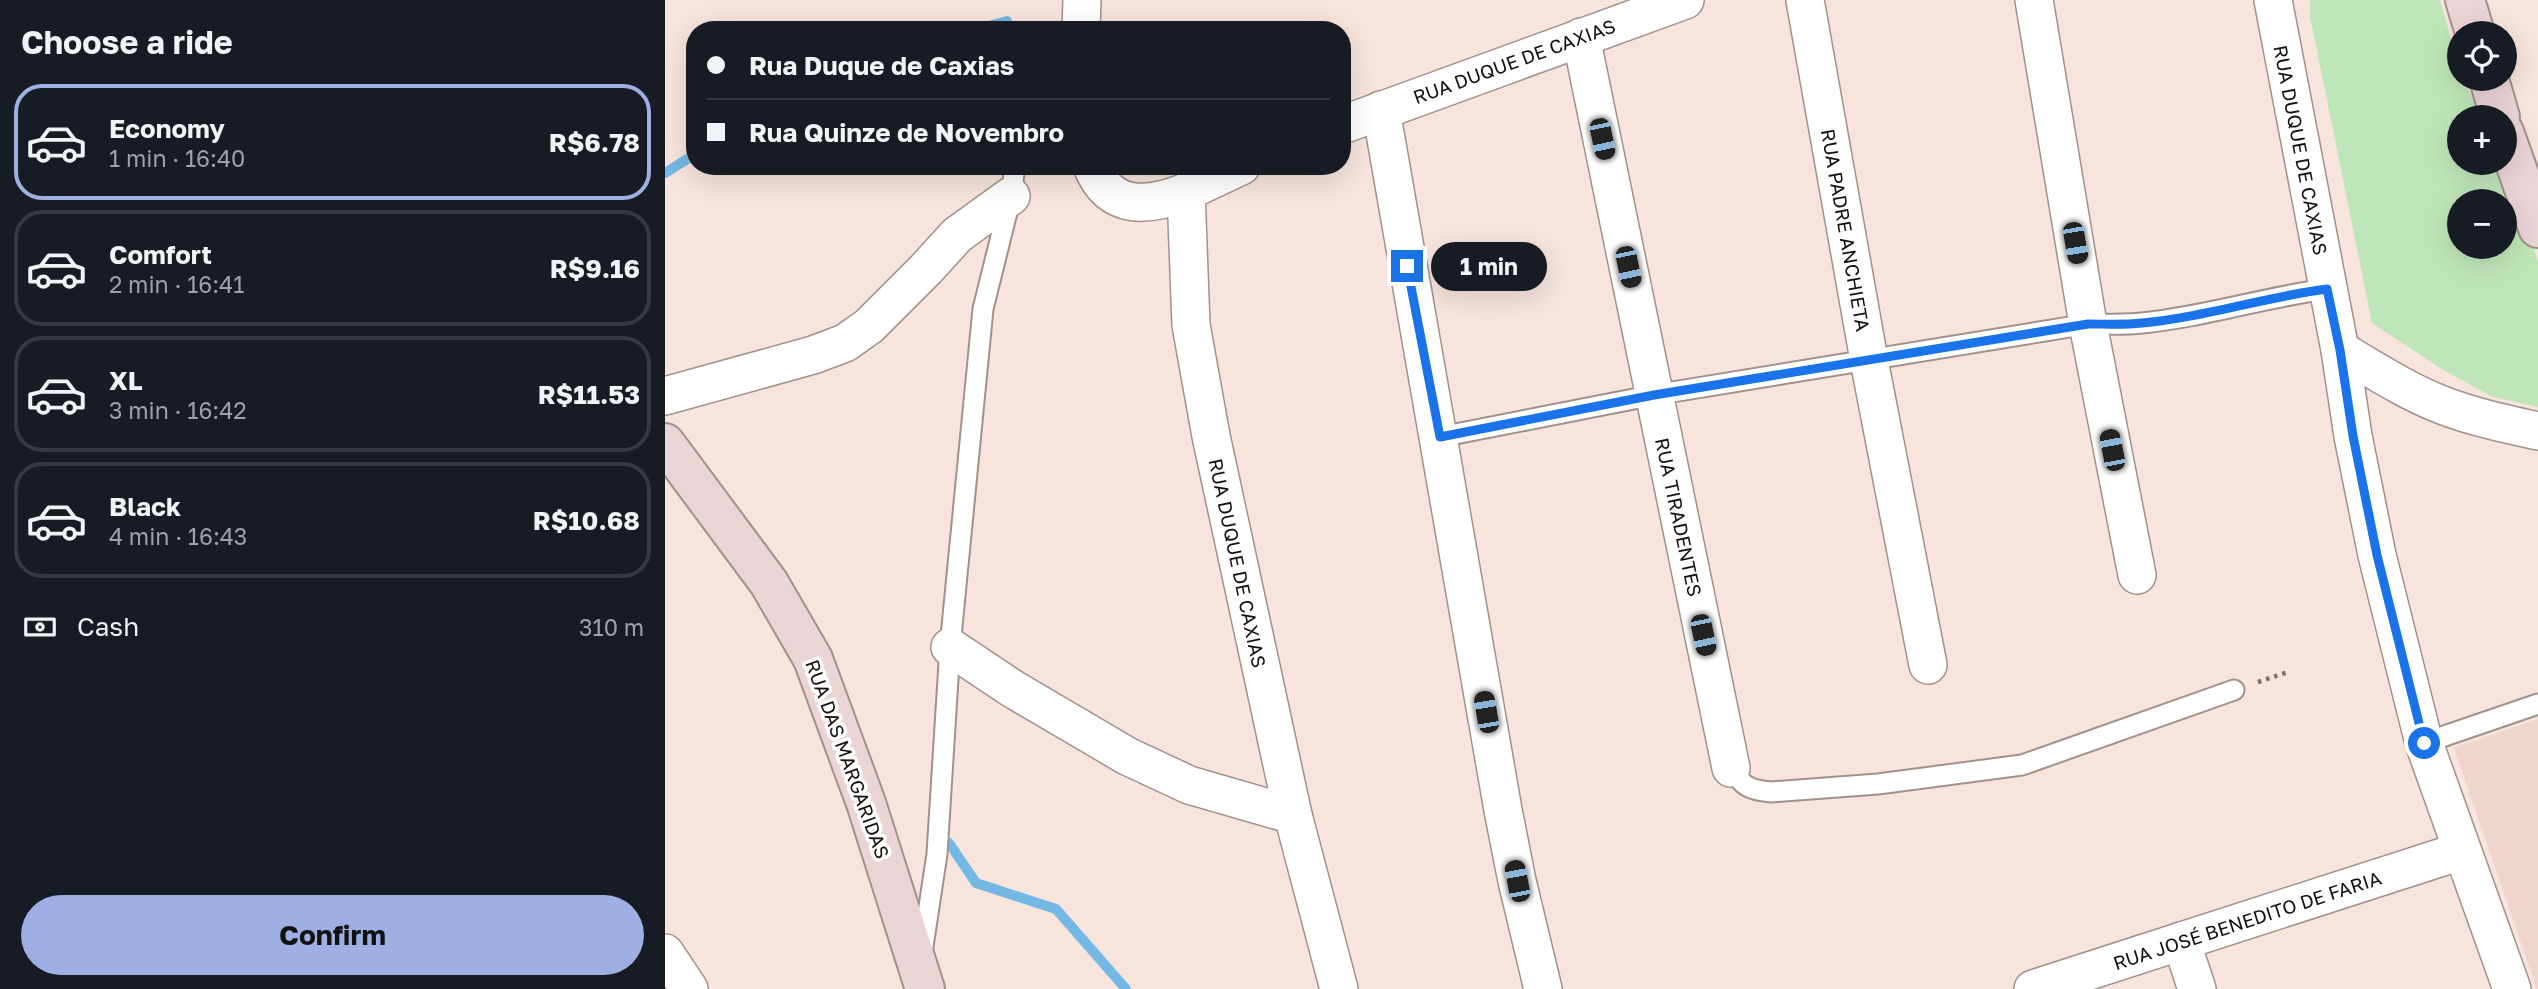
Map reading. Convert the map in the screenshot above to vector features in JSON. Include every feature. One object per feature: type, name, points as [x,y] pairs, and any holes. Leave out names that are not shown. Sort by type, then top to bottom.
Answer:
[{"type":"street","points":[[1081,0],[1081,21]]},
{"type":"street","name":"RUA DUQUE DE CAXIAS","points":[[1351,122],[1685,0]]},
{"type":"street","name":"RUA PADRE ANCHIETA","points":[[1805,0],[1927,665]]},
{"type":"street","points":[[2033,0],[2088,324],[2137,575]]},
{"type":"street","name":"RUA DUQUE DE CAXIAS","points":[[2273,0],[2377,555],[2424,743],[2512,989]]},
{"type":"street","points":[[2465,0],[2471,21]]},
{"type":"street","name":"RUA TIRADENTES","points":[[1581,37],[1731,768]]},
{"type":"street","points":[[1381,110],[1503,810],[1543,989]]},
{"type":"street","points":[[2517,169],[2538,228]]},
{"type":"street","points":[[1096,175],[1109,193],[1127,201],[1146,203],[1164,201],[1222,175]]},
{"type":"street","points":[[665,396],[813,355],[845,343],[869,326],[1013,181]]},
{"type":"street","name":"RUA DUQUE DE CAXIAS","points":[[1186,192],[1191,325],[1236,558],[1293,815],[1339,989]]},
{"type":"street","points":[[2340,350],[2397,384],[2443,405],[2507,425],[2538,431]]},
{"type":"street","name":"RUA DAS MARGARIDAS","points":[[665,443],[769,583],[813,659],[866,803],[922,980]]},
{"type":"street","points":[[950,647],[1013,689],[1127,756],[1189,785],[1293,815]]},
{"type":"street","name":"RUA JOSÉ BENEDITO DE FARIA","points":[[2033,989],[2461,851]]},
{"type":"street","points":[[2181,941],[2197,989]]},
{"type":"street","points":[[665,953],[689,989]]},
{"type":"lane","points":[[922,980],[937,854],[950,647],[983,309],[1013,181]]},
{"type":"lane","points":[[1440,437],[1654,395],[2088,324],[2142,323],[2226,309],[2281,295],[2327,289]]},
{"type":"lane","name":"RUA TIRADENTES","points":[[1731,768],[1740,782],[1753,790],[1771,792],[1878,784],[2022,765],[2234,690]]},
{"type":"lane","points":[[2424,743],[2538,704]]},
{"type":"shaded area","points":[[2538,719],[2538,989],[2537,989],[2454,748]]},
{"type":"green space","points":[[2310,0],[2440,0],[2447,25],[2447,91],[2469,91],[2475,105],[2447,105],[2447,175],[2504,175],[2510,189],[2447,189],[2447,259],[2517,259],[2517,204],[2538,262],[2538,407],[2491,396],[2440,368],[2372,323],[2310,16]]},
{"type":"waterway","points":[[665,173],[686,160]]},
{"type":"waterway","points":[[949,843],[976,883],[1056,909],[1126,989]]},
{"type":"route","points":[[1407,266],[1440,437],[1654,395],[2088,324],[2142,323],[2226,309],[2281,295],[2327,289],[2377,555],[2424,743]]}]
